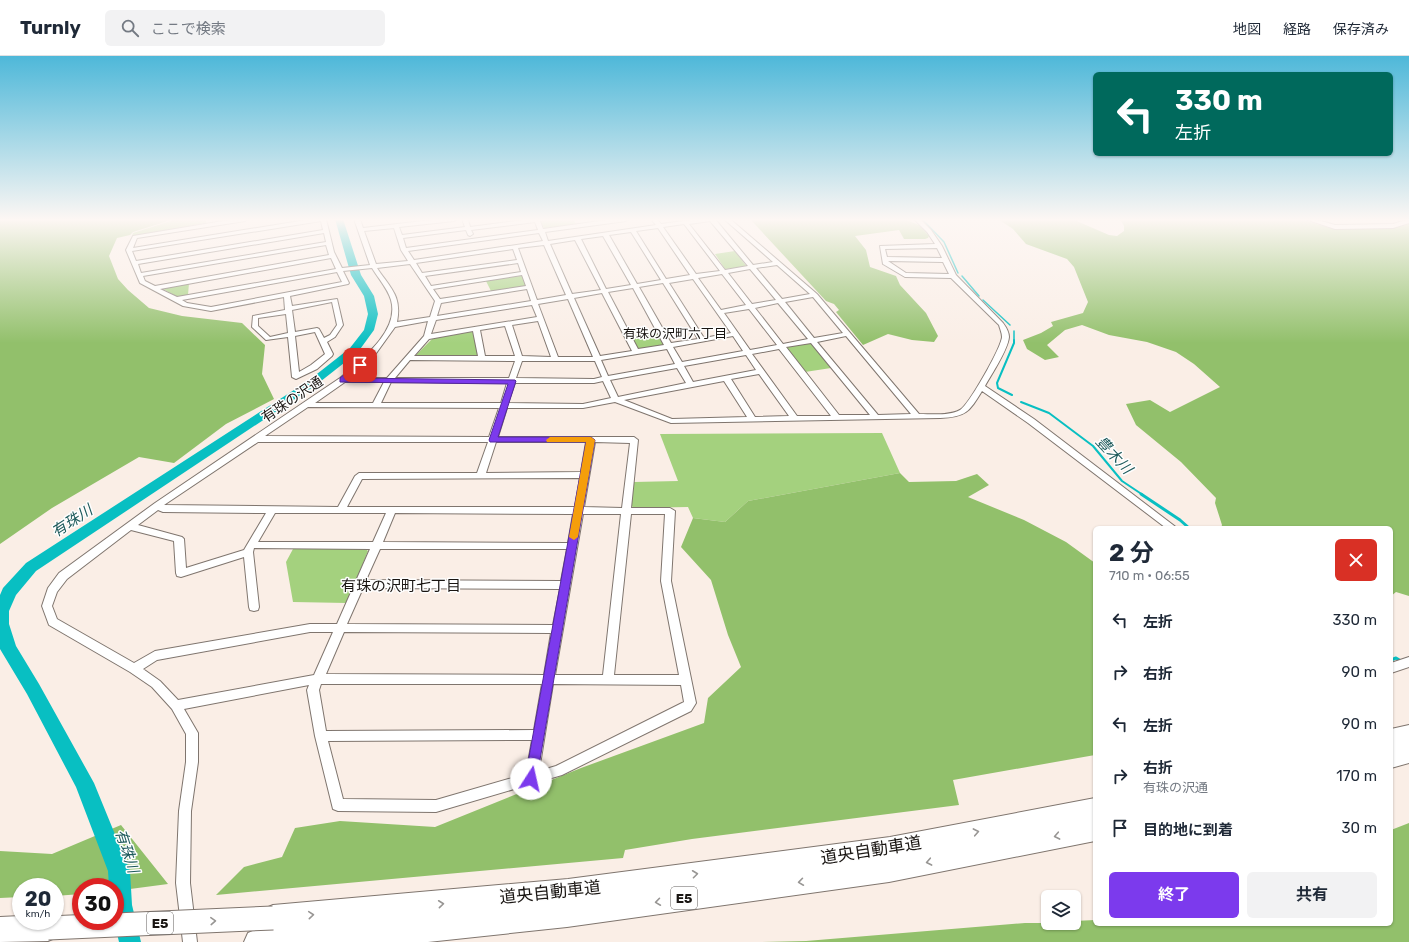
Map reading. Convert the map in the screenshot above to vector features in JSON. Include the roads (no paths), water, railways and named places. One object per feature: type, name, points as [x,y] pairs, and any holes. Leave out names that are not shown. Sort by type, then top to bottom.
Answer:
[{"type":"highway","points":[[1393,739],[1409,735]]},
{"type":"highway","points":[[1393,757],[1409,753]]},
{"type":"highway","name":"道央自動車道","points":[[266,934],[568,891],[874,851],[1093,809]]},
{"type":"highway","name":"道央自動車道","points":[[0,930],[48,928],[266,934],[412,931],[567,914],[889,870],[1093,829]]},
{"type":"street","points":[[150,260],[134,263],[142,282],[185,305],[211,308],[346,283],[336,260]]},
{"type":"street","points":[[140,275],[232,260]]},
{"type":"street","points":[[154,288],[309,260]]},
{"type":"street","name":"有珠の沢通","points":[[190,942],[183,883],[185,810],[192,762],[192,733],[176,705],[156,684],[134,669],[53,622],[48,606],[52,591],[63,576],[129,526],[343,380],[379,346],[393,325],[396,310],[394,298],[374,267],[372,260]]},
{"type":"street","points":[[176,299],[341,269],[374,267],[423,260]]},
{"type":"street","points":[[554,260],[616,400],[671,421],[947,416],[963,411],[981,387],[1005,339],[1001,324],[953,276],[945,260]]},
{"type":"street","points":[[588,260],[636,352]]},
{"type":"street","points":[[620,260],[691,385]]},
{"type":"street","points":[[652,260],[702,340]]},
{"type":"street","points":[[683,260],[794,418]]},
{"type":"street","points":[[715,260],[836,417]]},
{"type":"street","points":[[745,260],[876,417]]},
{"type":"street","points":[[775,260],[815,295],[917,416]]},
{"type":"street","points":[[885,260],[885,263],[888,266],[906,275],[953,276]]},
{"type":"street","points":[[228,261],[229,290]]},
{"type":"street","points":[[421,275],[520,261],[556,359]]},
{"type":"street","points":[[411,262],[438,301]]},
{"type":"street","points":[[393,325],[778,263]]},
{"type":"street","points":[[430,288],[525,274]]},
{"type":"street","points":[[438,301],[530,287]]},
{"type":"street","points":[[287,295],[289,310],[291,335],[296,378],[314,367],[329,354],[317,330],[291,335],[268,339],[255,327],[254,317],[289,310],[335,300],[340,325],[332,336],[323,341]]},
{"type":"street","points":[[719,312],[815,295]]},
{"type":"street","points":[[376,405],[388,381],[427,337],[438,301]]},
{"type":"street","points":[[427,337],[541,318]]},
{"type":"street","points":[[481,475],[519,359],[508,323]]},
{"type":"street","points":[[476,329],[482,359]]},
{"type":"street","points":[[409,358],[597,359],[735,334]]},
{"type":"street","points":[[343,380],[594,382],[847,334]]},
{"type":"street","points":[[308,405],[583,406],[761,371]]},
{"type":"street","points":[[726,378],[752,419]]},
{"type":"street","points":[[981,387],[1031,421],[1169,526]]},
{"type":"street","points":[[257,439],[634,440],[608,680]]},
{"type":"street","points":[[531,779],[591,440]]},
{"type":"street","points":[[341,510],[359,476],[584,475]]},
{"type":"street","points":[[158,505],[164,509],[670,511],[666,580],[690,703],[687,707],[558,771],[531,779],[436,806],[338,805],[321,736],[314,690],[392,510]]},
{"type":"street","points":[[254,607],[249,548],[272,510]]},
{"type":"street","points":[[129,526],[179,539],[181,573],[249,548],[376,546],[572,546]]},
{"type":"street","points":[[360,584],[565,585]]},
{"type":"street","points":[[134,669],[155,656],[310,628],[558,629]]},
{"type":"street","points":[[1393,667],[1406,664]]},
{"type":"street","points":[[176,705],[318,679],[686,680]]},
{"type":"street","points":[[321,736],[539,735]]},
{"type":"waterway","name":"有珠川","points":[[130,942],[121,905],[119,871],[84,783],[33,689],[8,648],[1,624],[1,611],[9,592],[31,567],[312,383],[354,350],[369,330],[373,314],[369,296],[356,275],[352,260]]},
{"type":"waterway","name":"豊木川","points":[[952,260],[958,273]]},
{"type":"waterway","name":"豊木川","points":[[962,276],[979,296]]},
{"type":"waterway","name":"豊木川","points":[[983,300],[1010,325]]},
{"type":"waterway","name":"豊木川","points":[[1012,395],[998,388],[997,383],[1014,343],[1014,331]]},
{"type":"waterway","name":"豊木川","points":[[1021,402],[1049,413],[1093,446],[1122,481],[1143,495]]},
{"type":"waterway","name":"豊木川","points":[[1141,494],[1187,526]]},
{"type":"waterway","name":"豊木川","points":[[1393,659],[1396,658],[1401,661]]},
{"type":"district","name":"有珠の沢町六丁目","points":[[675,333]]},
{"type":"district","name":"有珠の沢町七丁目","points":[[401,586]]}]
